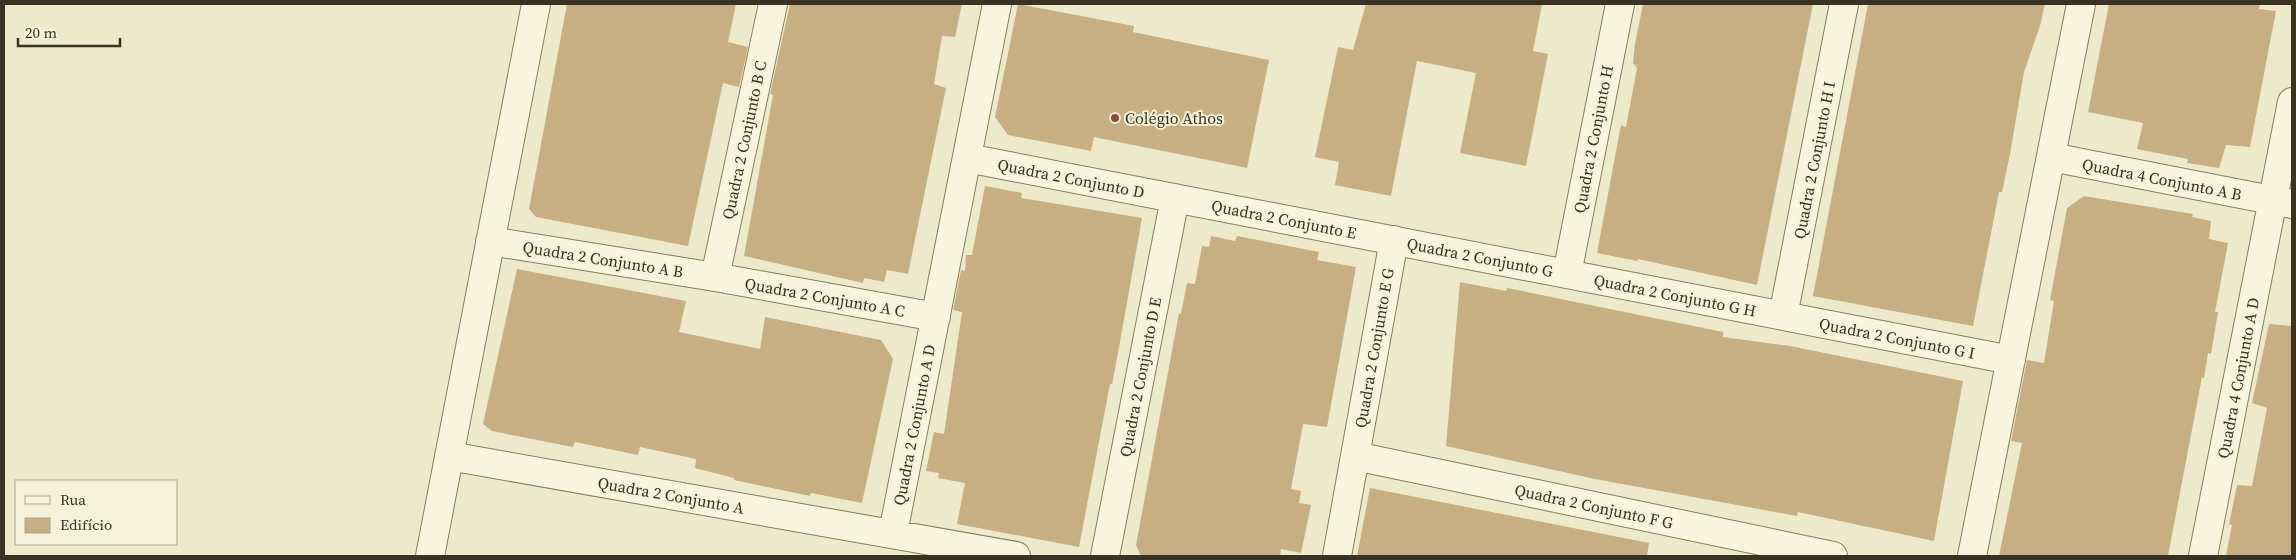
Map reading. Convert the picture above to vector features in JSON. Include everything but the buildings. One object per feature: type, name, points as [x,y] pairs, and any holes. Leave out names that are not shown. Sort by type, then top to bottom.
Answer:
[{"type":"street","points":[[430,556],[536,4]]},
{"type":"street","name":"Quadra 2 Conjunto B C","points":[[715,277],[773,4]]},
{"type":"street","name":"Quadra 2 Conjunto A D","points":[[893,533],[997,4]]},
{"type":"street","name":"Quadra 2 Conjunto H","points":[[1567,274],[1620,4]]},
{"type":"street","name":"Quadra 2 Conjunto H I","points":[[1783,316],[1844,4]]},
{"type":"street","points":[[1972,556],[2081,4]]},
{"type":"street","name":"Quadra 4 Conjunto A D","points":[[2203,556],[2283,202],[2292,102]]},
{"type":"street","name":"Quadra 4 Conjunto A B","points":[[2051,157],[2283,202]]},
{"type":"street","name":"Quadra 2 Conjunto D","points":[[967,158],[1175,198]]},
{"type":"street","name":"Quadra 2 Conjunto E","points":[[1175,198],[1394,240]]},
{"type":"street","name":"Quadra 2 Conjunto D E","points":[[1104,556],[1175,198]]},
{"type":"street","name":"Quadra 2 Conjunto A B","points":[[490,240],[715,277]]},
{"type":"street","name":"Quadra 2 Conjunto G","points":[[1394,240],[1567,274]]},
{"type":"street","name":"Quadra 2 Conjunto E G","points":[[1337,556],[1394,240]]},
{"type":"street","name":"Quadra 2 Conjunto G H","points":[[1567,274],[1783,316]]},
{"type":"street","name":"Quadra 2 Conjunto A C","points":[[715,277],[936,317]]},
{"type":"street","name":"Quadra 2 Conjunto G I","points":[[1783,316],[2011,360]]},
{"type":"street","name":"Quadra 2 Conjunto A","points":[[449,456],[893,533]]},
{"type":"street","name":"Quadra 2 Conjunto F G","points":[[1355,456],[1833,556]]},
{"type":"street","points":[[893,533],[1016,556]]},
{"type":"place","name":"Colégio Athos","points":[[1115,118]]}]
